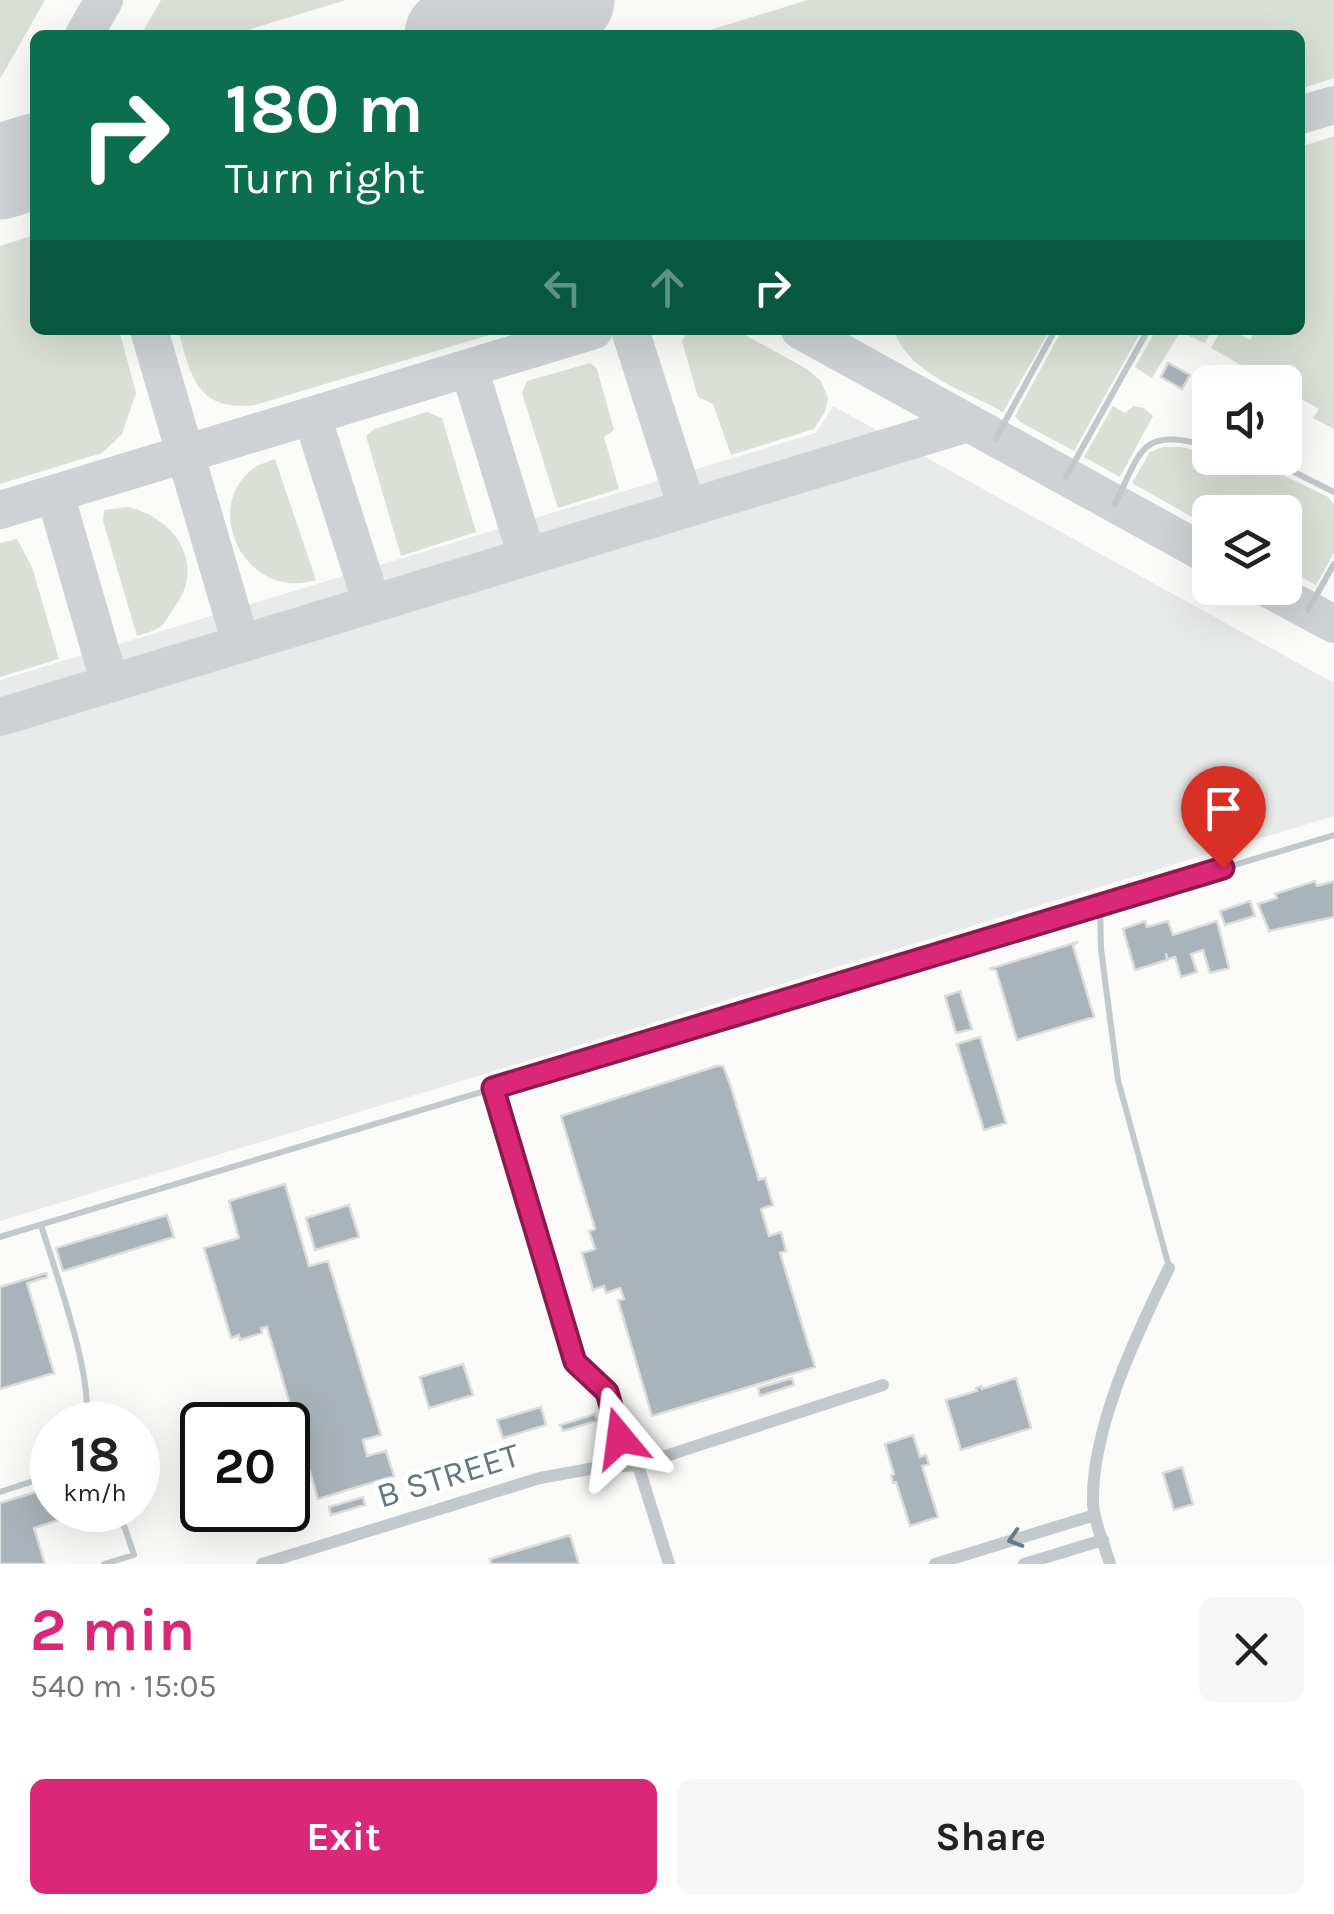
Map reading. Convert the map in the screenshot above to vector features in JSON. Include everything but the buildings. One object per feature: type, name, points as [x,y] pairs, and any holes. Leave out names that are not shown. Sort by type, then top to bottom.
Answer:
[{"type":"street","points":[[1110,1564],[1093,1506],[1109,1408],[1170,1268]]},
{"type":"street","name":"B STREET","points":[[262,1564],[540,1478],[638,1465],[884,1384]]},
{"type":"street","points":[[638,1465],[669,1564]]},
{"type":"street","points":[[935,1564],[1096,1515]]},
{"type":"street","points":[[1024,1564],[1103,1540]]},
{"type":"lane","points":[[996,438],[1052,335]]},
{"type":"lane","points":[[1066,477],[1145,335]]},
{"type":"lane","points":[[1115,504],[1143,448],[1153,441],[1178,438],[1192,442]]},
{"type":"lane","points":[[1300,475],[1334,492]]},
{"type":"lane","points":[[1308,610],[1334,564]]},
{"type":"lane","points":[[0,1238],[1334,835]]},
{"type":"lane","points":[[1100,904],[1101,949],[1118,1080],[1170,1268]]},
{"type":"lane","points":[[493,1088],[575,1362],[607,1392],[620,1438],[638,1465]]},
{"type":"lane","points":[[42,1225],[76,1341],[88,1402]]},
{"type":"lane","points":[[0,1492],[30,1482]]},
{"type":"lane","points":[[104,1564],[134,1555],[125,1532]]},
{"type":"shaded area","points":[[0,0],[45,0],[0,79]]},
{"type":"shaded area","points":[[161,0],[346,0],[247,30],[144,30]]},
{"type":"shaded area","points":[[808,0],[1334,0],[1334,78],[1305,87],[1305,30],[709,30]]},
{"type":"shaded area","points":[[1334,136],[1334,429],[1313,418],[1319,409],[1302,400],[1302,365],[1241,365],[1211,348],[1218,335],[1240,335],[1250,340],[1252,335],[1305,335],[1305,145]]},
{"type":"shaded area","points":[[30,237],[30,335],[120,335],[136,393],[122,434],[102,453],[0,484],[0,246]]},
{"type":"shaded area","points":[[179,335],[489,335],[255,405],[220,403],[200,387]]},
{"type":"shaded area","points":[[685,335],[745,335],[807,369],[821,381],[828,398],[825,412],[814,429],[731,455],[713,404],[698,397],[682,341]]},
{"type":"shaded area","points":[[896,335],[1047,335],[1003,412],[925,370]]},
{"type":"shaded area","points":[[1059,335],[1139,335],[1074,451],[1015,416]]},
{"type":"shaded area","points":[[1153,335],[1178,335],[1152,378],[1135,367]]},
{"type":"shaded area","points":[[1187,335],[1209,335],[1205,343]]},
{"type":"shaded area","points":[[590,363],[597,369],[614,430],[604,437],[619,489],[558,508],[522,393],[527,381]]},
{"type":"shaded area","points":[[833,406],[1334,683],[1334,816],[0,1221],[0,680],[816,433]]},
{"type":"shaded area","points":[[1113,406],[1125,413],[1133,406],[1144,408],[1153,416],[1120,477],[1084,457]]},
{"type":"shaded area","points":[[427,412],[442,418],[476,532],[401,556],[366,436],[374,429]]},
{"type":"shaded area","points":[[1181,447],[1192,450],[1192,475],[1283,475],[1328,497],[1334,504],[1334,553],[1316,585],[1302,577],[1302,495],[1192,495],[1192,517],[1132,483],[1150,452]]},
{"type":"shaded area","points":[[275,459],[316,580],[291,583],[269,577],[251,565],[238,547],[231,526],[231,505],[238,485],[254,468]]},
{"type":"shaded area","points":[[128,507],[160,521],[181,545],[186,560],[183,591],[169,616],[160,627],[137,636],[103,521],[104,510]]},
{"type":"shaded area","points":[[17,539],[32,567],[59,659],[0,677],[0,543]]},
{"type":"taxiway","points":[[87,30],[104,0]]},
{"type":"taxiway","points":[[1305,114],[1334,105]]},
{"type":"taxiway","points":[[150,335],[241,644]]},
{"type":"taxiway","points":[[0,510],[578,335]]},
{"type":"taxiway","points":[[632,335],[687,508]]},
{"type":"taxiway","points":[[809,335],[1192,546]]},
{"type":"taxiway","points":[[469,368],[527,557]]},
{"type":"taxiway","points":[[312,416],[372,604]]},
{"type":"taxiway","points":[[0,717],[968,423]]},
{"type":"taxiway","points":[[55,494],[110,684]]},
{"type":"taxiway","points":[[1299,605],[1334,624]]},
{"type":"runway","points":[[468,30],[567,0]]},
{"type":"runway","points":[[0,172],[30,163]]},
{"type":"route","points":[[620,1438],[607,1392],[575,1362],[493,1088],[1223,868]]}]
